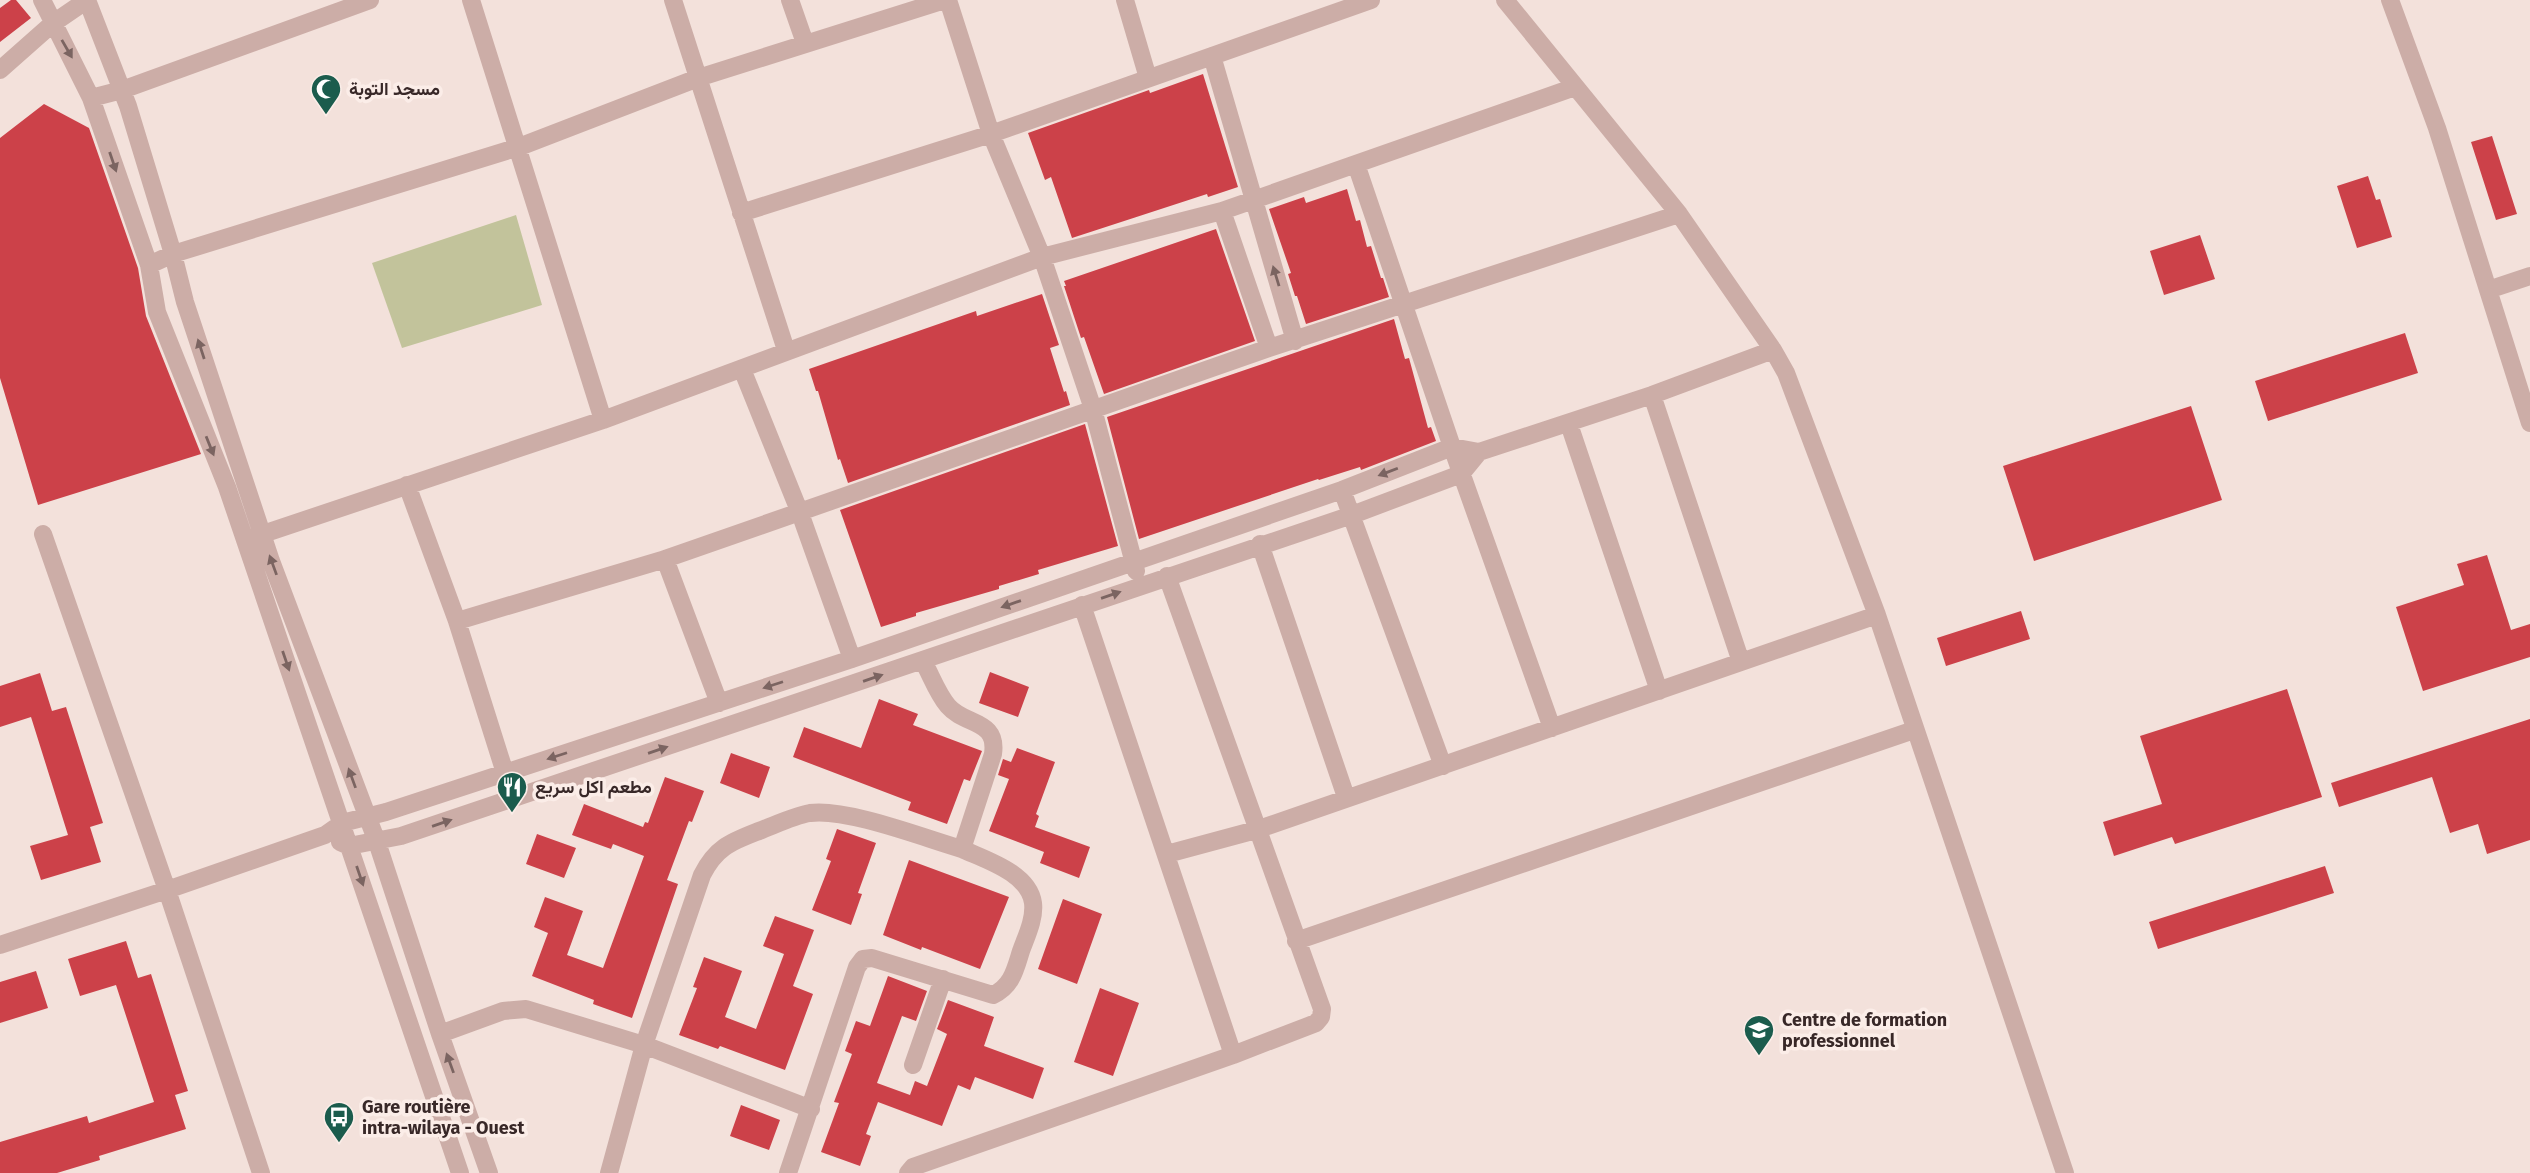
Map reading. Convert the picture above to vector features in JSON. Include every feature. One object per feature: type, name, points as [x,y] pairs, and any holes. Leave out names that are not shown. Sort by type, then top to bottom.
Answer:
[{"type":"street","points":[[42,0],[90,98],[149,265],[157,312],[227,487],[460,1173]]},
{"type":"street","points":[[0,70],[52,24],[87,0],[122,90],[173,254],[185,302],[262,533],[377,842],[489,1173]]},
{"type":"street","points":[[90,98],[122,90],[370,0]]},
{"type":"street","points":[[471,0],[603,420]]},
{"type":"street","points":[[673,0],[786,350]]},
{"type":"street","points":[[790,0],[805,43]]},
{"type":"street","points":[[149,265],[173,254],[519,147],[698,78],[947,0],[990,134],[1042,257],[1093,409],[1140,585]]},
{"type":"street","points":[[1125,0],[1148,78]]},
{"type":"street","points":[[741,213],[990,134],[1371,0]]},
{"type":"street","points":[[1505,0],[1679,214],[1786,373],[1877,615],[2064,1173]]},
{"type":"street","points":[[2390,0],[2433,116],[2530,423]]},
{"type":"street","points":[[1212,56],[1296,341]]},
{"type":"street","points":[[245,540],[603,420],[1042,257],[1222,211],[1575,87]]},
{"type":"street","points":[[1356,164],[1461,474],[1552,728]]},
{"type":"street","points":[[1222,211],[1269,348]]},
{"type":"street","points":[[457,621],[665,559],[1269,348],[1679,214]]},
{"type":"street","points":[[2488,290],[2530,276]]},
{"type":"street","points":[[0,944],[325,835],[342,823],[386,813],[852,659],[1342,490],[1452,447],[1479,452],[1653,395],[1773,350]]},
{"type":"street","points":[[742,369],[800,513],[852,659]]},
{"type":"street","points":[[1653,395],[1741,662]]},
{"type":"street","points":[[1569,424],[1659,691]]},
{"type":"street","points":[[325,835],[349,846],[401,836],[1352,514],[1461,474],[1479,452]]},
{"type":"street","points":[[407,485],[457,621],[505,773]]},
{"type":"street","points":[[1342,490],[1443,766]]},
{"type":"street","points":[[43,534],[167,890],[261,1173]]},
{"type":"street","points":[[1260,544],[1346,797]]},
{"type":"street","points":[[665,559],[719,703]]},
{"type":"street","points":[[907,1171],[1233,1055],[1316,1023],[1321,1017],[1322,1009],[1167,576]]},
{"type":"street","points":[[1082,606],[1233,1055]]},
{"type":"street","points":[[1167,854],[1256,830],[1877,615]]},
{"type":"street","points":[[923,661],[945,703],[991,733],[995,741],[962,849]]},
{"type":"street","points":[[1296,941],[1914,730]]},
{"type":"street","points":[[609,1173],[644,1045],[702,876],[717,851],[733,841],[810,813],[828,813],[857,818],[962,849],[1012,871],[1033,902],[1032,917],[1011,981],[1002,991],[993,995],[872,958],[863,959],[857,967],[788,1173]]},
{"type":"street","points":[[913,1065],[943,979]]},
{"type":"street","points":[[440,1034],[503,1011],[526,1009],[644,1045],[811,1109]]},
{"type":"green space","points":[[516,215],[542,305],[402,348],[372,263]]},
{"type":"building","points":[[11,0],[16,0],[31,18],[0,42],[0,8]]},
{"type":"building","points":[[1203,74],[1238,187],[1208,197],[1207,194],[1072,238],[1051,177],[1045,180],[1028,133]]},
{"type":"building","points":[[44,104],[89,128],[138,268],[146,316],[201,454],[38,505],[0,378],[0,138]]},
{"type":"building","points":[[2492,136],[2517,214],[2496,220],[2471,142]]},
{"type":"building","points":[[2368,176],[2376,200],[2380,199],[2392,237],[2357,248],[2337,186]]},
{"type":"building","points":[[1347,189],[1356,221],[1360,220],[1367,247],[1371,246],[1389,297],[1306,324],[1269,209],[1304,197],[1306,203]]},
{"type":"building","points":[[1216,229],[1255,341],[1104,394],[1084,337],[1081,338],[1064,281]]},
{"type":"building","points":[[2200,235],[2215,279],[2164,295],[2150,251]]},
{"type":"building","points":[[1042,294],[1059,345],[1050,348],[1070,405],[848,483],[809,369],[976,311],[977,316]]},
{"type":"building","points":[[1394,319],[1405,359],[1409,358],[1428,428],[1431,427],[1436,441],[1361,470],[1360,467],[1318,479],[1139,539],[1107,417]]},
{"type":"building","points":[[2405,333],[2418,373],[2268,421],[2255,381]]},
{"type":"building","points":[[2191,406],[2222,500],[2034,561],[2003,466]]},
{"type":"building","points":[[1085,424],[1118,546],[1038,570],[1039,574],[999,586],[999,589],[916,613],[916,616],[881,627],[840,510]]},
{"type":"building","points":[[2487,555],[2511,630],[2530,624],[2530,657],[2423,691],[2396,607],[2464,585],[2457,564]]},
{"type":"building","points":[[2021,611],[2030,639],[1946,666],[1937,638]]},
{"type":"building","points":[[990,672],[1029,687],[1018,717],[979,703]]},
{"type":"building","points":[[40,673],[52,711],[66,707],[103,823],[90,827],[101,862],[41,880],[30,846],[68,835],[31,717],[0,727],[0,686]]},
{"type":"building","points":[[2287,689],[2322,797],[2175,844],[2172,837],[2114,856],[2103,822],[2162,804],[2140,736]]},
{"type":"building","points":[[879,699],[918,714],[913,725],[982,751],[970,781],[964,779],[947,824],[908,810],[911,802],[793,757],[804,727],[861,748]]},
{"type":"building","points":[[2530,719],[2530,840],[2487,854],[2478,824],[2450,833],[2432,777],[2339,807],[2331,783]]},
{"type":"building","points":[[1017,748],[1055,762],[1036,814],[1039,816],[1035,827],[1090,847],[1079,878],[1040,863],[1044,852],[989,831],[1009,779],[998,775],[1003,759],[1011,762]]},
{"type":"building","points":[[731,753],[770,767],[759,798],[720,783]]},
{"type":"building","points":[[665,777],[704,791],[692,822],[689,821],[667,880],[678,884],[632,1018],[593,1004],[594,1000],[532,976],[548,933],[534,927],[545,897],[583,911],[567,955],[603,968],[644,856],[613,844],[611,849],[572,835],[584,804],[643,827],[645,822],[648,823]]},
{"type":"building","points":[[837,829],[876,843],[858,893],[862,894],[851,925],[812,910],[831,861],[826,859]]},
{"type":"building","points":[[537,834],[576,848],[564,878],[526,864]]},
{"type":"building","points":[[909,860],[1009,897],[980,969],[883,935]]},
{"type":"building","points":[[2325,866],[2334,893],[2158,949],[2149,922]]},
{"type":"building","points":[[1063,899],[1102,914],[1077,984],[1038,969]]},
{"type":"building","points":[[775,916],[814,930],[793,986],[813,994],[785,1070],[720,1046],[718,1049],[679,1035],[697,988],[693,987],[704,957],[742,971],[725,1017],[756,1029],[784,954],[763,946]]},
{"type":"building","points":[[126,941],[138,978],[151,974],[188,1091],[175,1095],[186,1129],[99,1156],[100,1160],[57,1173],[0,1173],[0,1142],[87,1116],[89,1123],[154,1102],[116,985],[80,996],[68,959]]},
{"type":"building","points":[[36,971],[48,1008],[0,1023],[0,982]]},
{"type":"building","points":[[888,976],[927,991],[916,1021],[902,1016],[877,1083],[910,1095],[915,1081],[927,1086],[947,1034],[937,1029],[948,1000],[994,1017],[984,1046],[1044,1068],[1033,1099],[975,1077],[970,1090],[958,1085],[942,1126],[878,1102],[866,1134],[871,1136],[860,1166],[821,1152],[839,1103],[834,1102],[852,1054],[845,1051],[856,1021],[870,1026]]},
{"type":"building","points":[[1100,988],[1139,1003],[1113,1076],[1074,1062]]},
{"type":"building","points":[[741,1105],[780,1120],[769,1150],[730,1136]]},
{"type":"place","name":"مسجد التوبة","points":[[326,116]]},
{"type":"place","name":"مطعم اكل سريع","points":[[512,814]]},
{"type":"place","name":"Centre de formation professionnel","points":[[1759,1057]]},
{"type":"place","name":"Gare routière intra-wilaya - Ouest","points":[[339,1144]]}]
